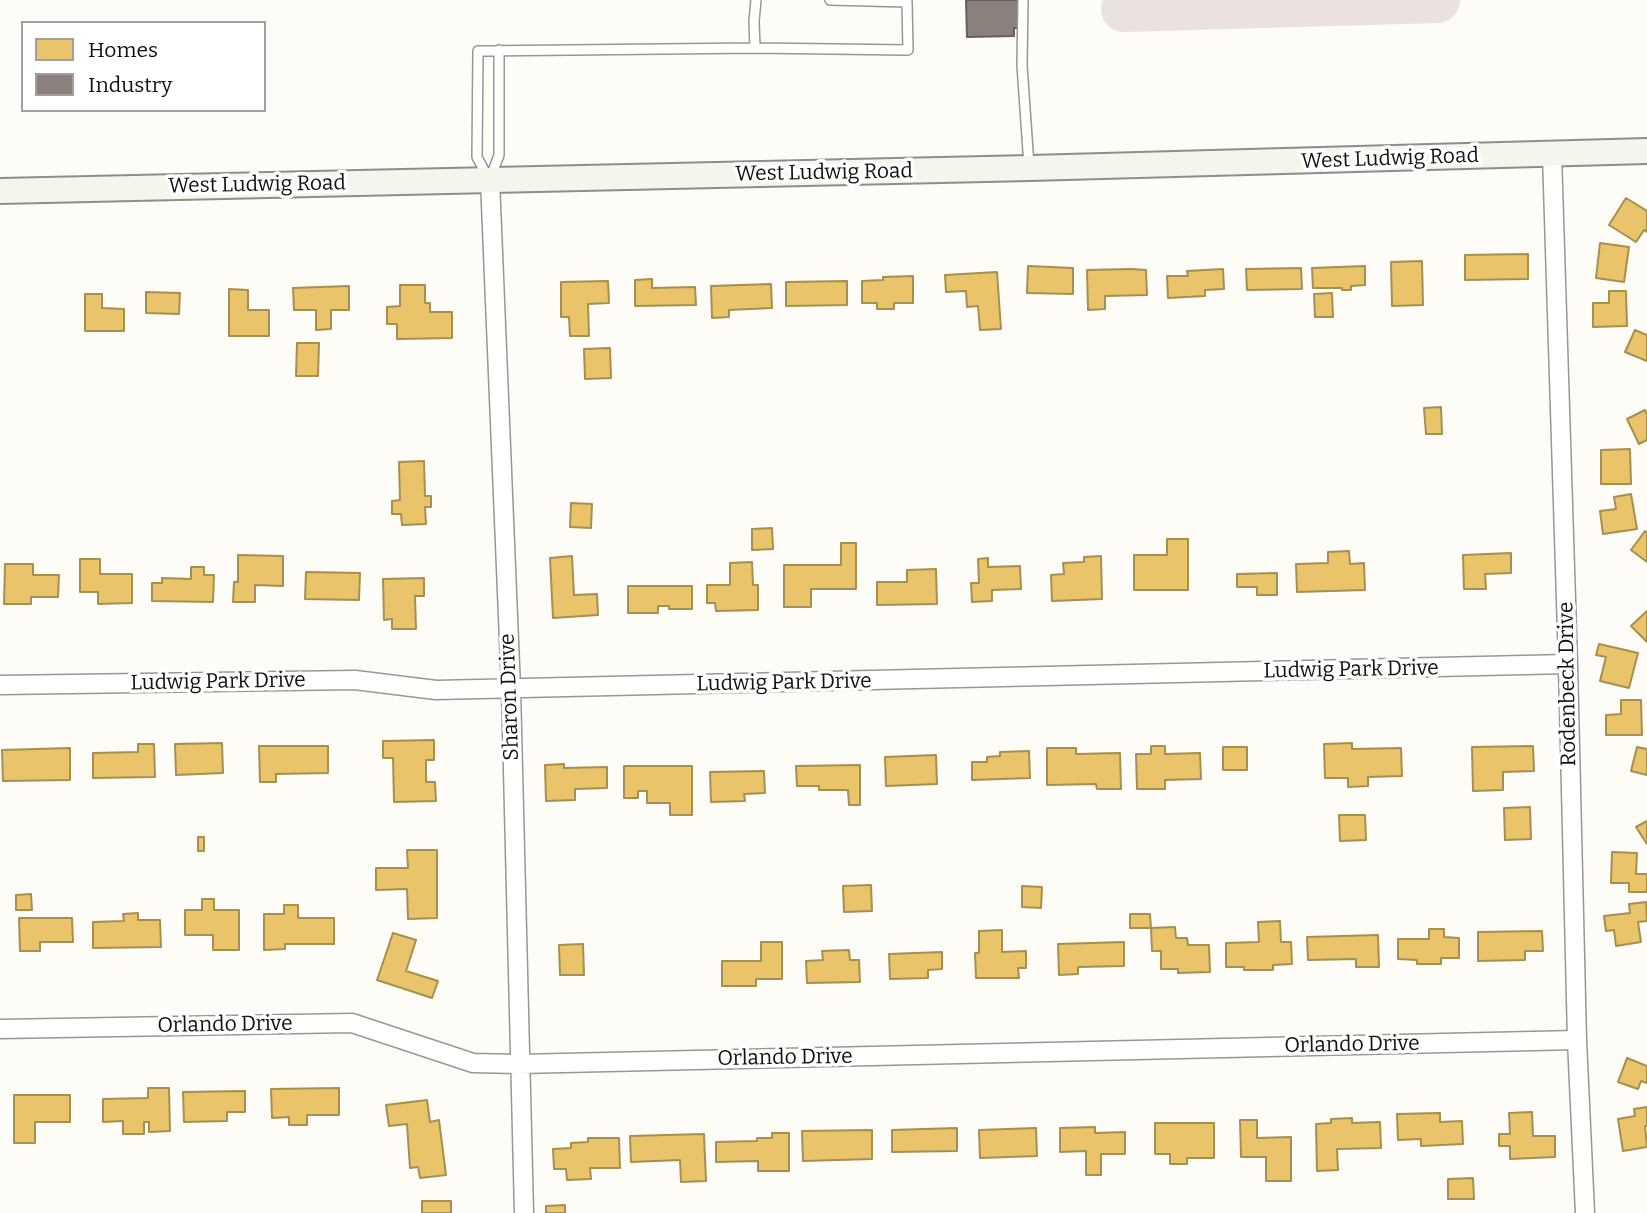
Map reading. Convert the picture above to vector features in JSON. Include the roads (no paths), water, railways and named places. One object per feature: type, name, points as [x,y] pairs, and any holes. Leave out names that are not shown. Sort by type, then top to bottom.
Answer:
[{"type":"main road","name":"West Ludwig Road","points":[[0,191],[1030,168],[1647,150]]},
{"type":"street","name":"Rodenbeck Drive","points":[[1552,154],[1577,1040],[1585,1213]]},
{"type":"street","name":"Sharon Drive","points":[[490,180],[511,689],[524,1213]]},
{"type":"street","name":"Ludwig Park Drive","points":[[0,685],[355,680],[436,690],[511,689],[1568,664]]},
{"type":"street","name":"Orlando Drive","points":[[0,1029],[352,1023],[473,1063],[519,1064],[1577,1040]]},
{"type":"lane","points":[[755,48],[756,0]]},
{"type":"lane","points":[[490,180],[477,157],[478,51],[755,48],[908,50],[907,2],[830,0]]},
{"type":"lane","points":[[1023,0],[1023,65],[1030,168]]},
{"type":"lane","points":[[490,180],[499,155],[499,50]]}]
